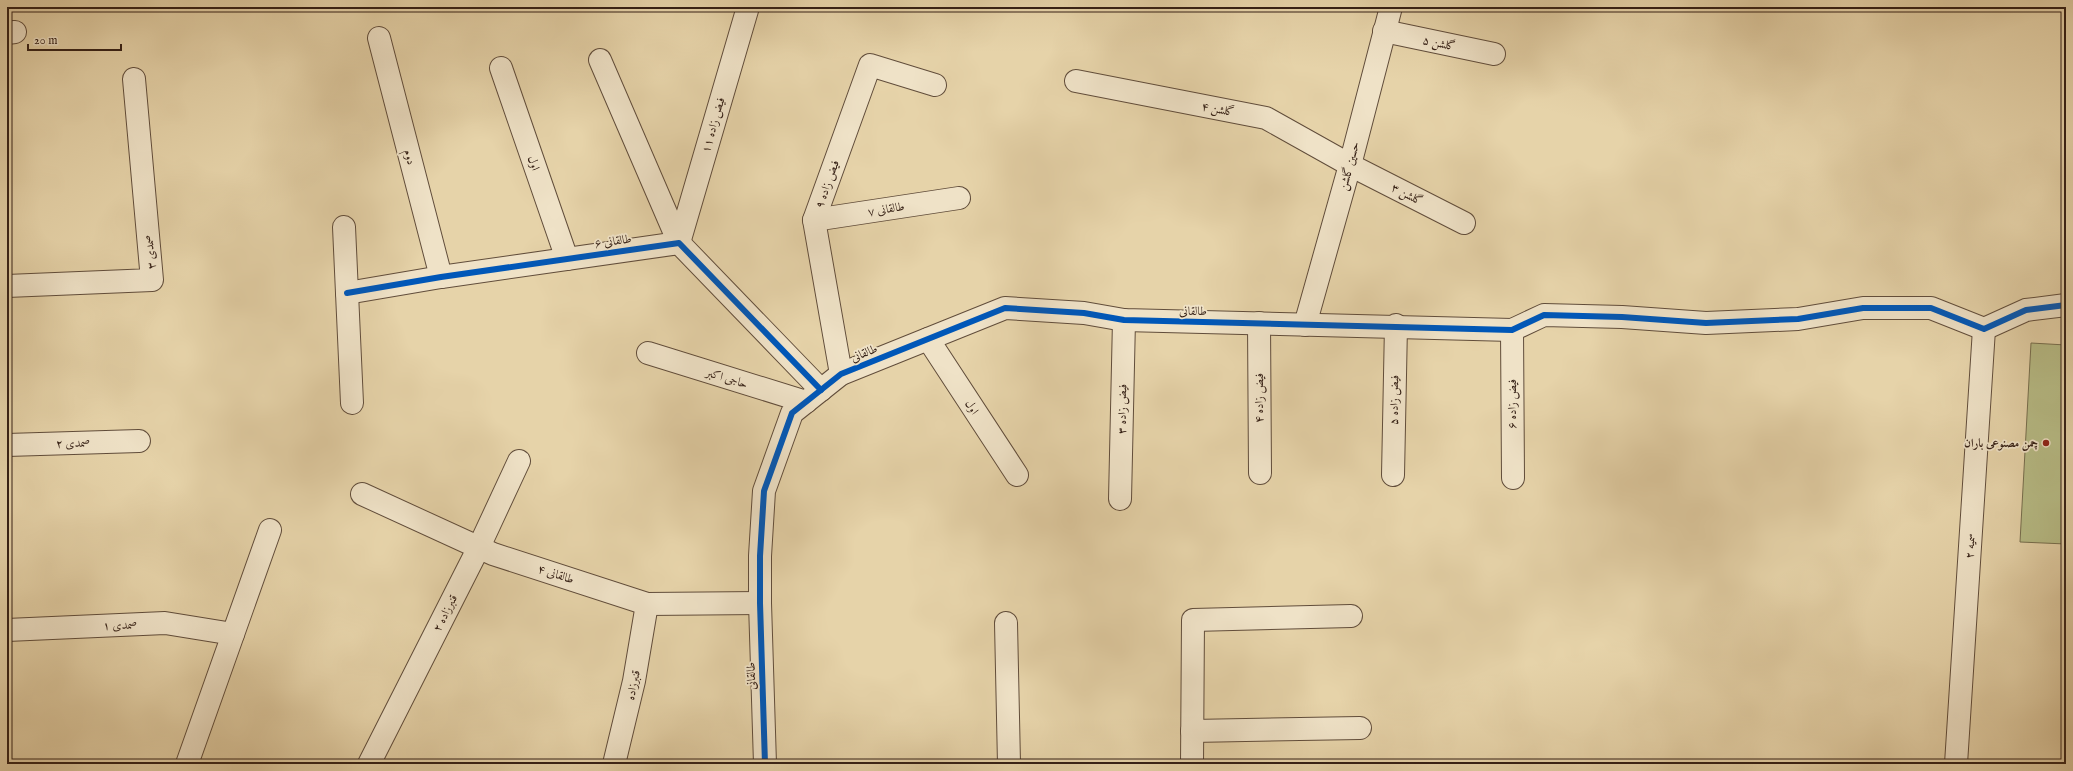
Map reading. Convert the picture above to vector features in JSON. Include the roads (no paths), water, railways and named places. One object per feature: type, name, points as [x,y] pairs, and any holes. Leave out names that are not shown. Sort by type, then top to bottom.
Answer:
[{"type":"street","name":"فیض زاده ۱۱","points":[[679,242],[748,7]]},
{"type":"street","name":"حسین گلشن","points":[[1305,325],[1350,165],[1391,7]]},
{"type":"street","name":"گلشن ۵","points":[[1384,31],[1494,54]]},
{"type":"street","name":"دوم","points":[[379,38],[441,277]]},
{"type":"street","points":[[600,60],[679,242],[813,396]]},
{"type":"street","name":"فیض زاده ۹","points":[[842,374],[814,220],[870,65],[935,85]]},
{"type":"street","name":"اول","points":[[501,68],[567,259]]},
{"type":"street","name":"صمدی ۳","points":[[7,286],[152,280],[134,79]]},
{"type":"street","name":"گلشن ۴","points":[[1076,81],[1266,118],[1350,165]]},
{"type":"street","name":"گلشن ۳","points":[[1350,165],[1464,223]]},
{"type":"street","name":"طالقانی ۷","points":[[814,220],[959,198]]},
{"type":"street","points":[[344,227],[352,403]]},
{"type":"street","name":"طالقانی ۶","points":[[347,293],[441,277],[679,242]]},
{"type":"street","points":[[1512,330],[1544,315],[1622,317],[1706,323],[1798,319],[1863,308],[1931,308],[1984,329],[2026,310],[2066,305]]},
{"type":"street","name":"طالقانی","points":[[765,764],[760,603],[760,556],[764,491],[792,413],[842,374],[1005,308],[1084,313],[1124,320],[1512,330]]},
{"type":"street","name":"فیض زاده ۳","points":[[1120,499],[1124,320]]},
{"type":"street","name":"فیض زاده ۴","points":[[1259,323],[1260,473]]},
{"type":"street","name":"فیض زاده ۵","points":[[1393,475],[1396,326]]},
{"type":"street","name":"سمیه ۲","points":[[1956,764],[1984,329]]},
{"type":"street","name":"فیض زاده ۶","points":[[1512,330],[1513,478]]},
{"type":"street","name":"اول","points":[[928,339],[1017,475]]},
{"type":"street","name":"حاجی اکبر","points":[[648,353],[813,396]]},
{"type":"street","name":"صمدی ۲","points":[[7,445],[139,441]]},
{"type":"street","name":"قنبرزاده ۲","points":[[369,764],[479,547],[519,461]]},
{"type":"street","name":"طالقانی ۴","points":[[362,494],[479,547],[647,604],[760,603]]},
{"type":"street","points":[[187,764],[270,530]]},
{"type":"street","name":"قنبرزاده","points":[[614,764],[634,681],[647,604]]},
{"type":"street","points":[[1192,764],[1193,620],[1351,616]]},
{"type":"street","name":"صمدی ۱","points":[[7,630],[165,623],[233,634]]},
{"type":"street","points":[[1006,623],[1009,764]]},
{"type":"street","points":[[1192,731],[1360,728]]},
{"type":"place","name":"چمن مصنوعی باران","points":[[2046,443]]}]
